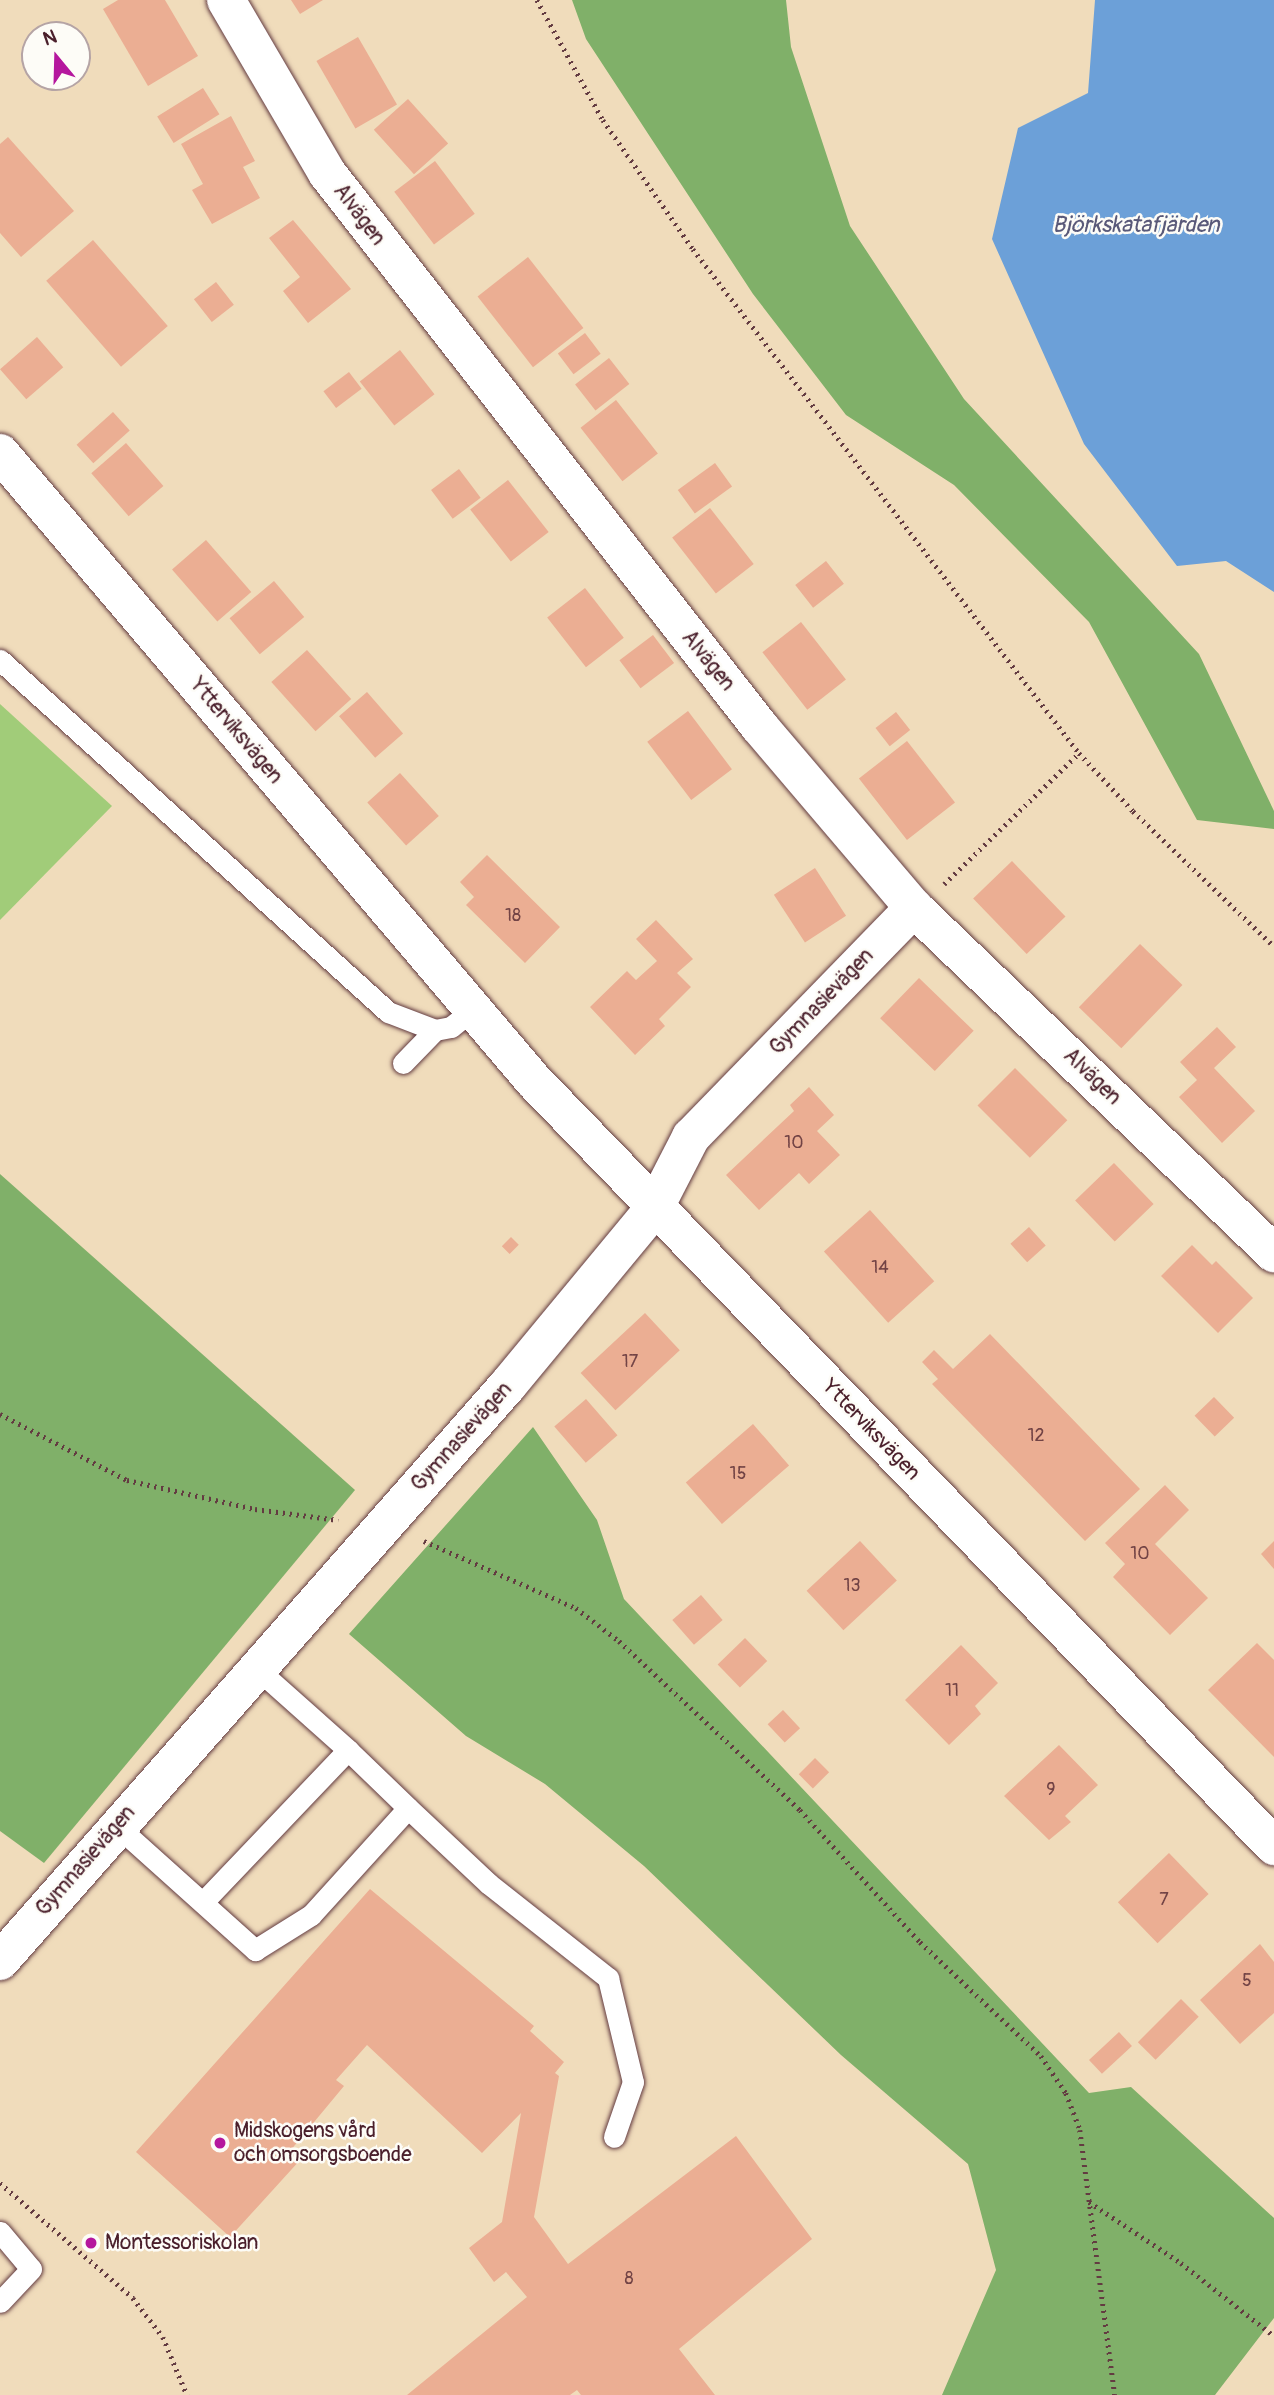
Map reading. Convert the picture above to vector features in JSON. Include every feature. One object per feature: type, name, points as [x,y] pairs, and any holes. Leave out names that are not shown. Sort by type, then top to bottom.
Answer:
[{"type":"street","name":"Alvägen","points":[[226,0],[327,173],[751,715],[914,908],[1274,1253]]},
{"type":"street","name":"Ytterviksvägen","points":[[0,453],[533,1080],[1274,1846]]},
{"type":"street","name":"Gymnasievägen","points":[[0,1961],[255,1667],[508,1385],[655,1207],[691,1137],[914,908]]},
{"type":"lane","points":[[0,660],[388,1012],[435,1030],[451,1027],[473,1009]]},
{"type":"lane","points":[[403,1063],[435,1030]]},
{"type":"lane","points":[[255,1667],[348,1750],[489,1884],[608,1978],[633,2082],[614,2137]]},
{"type":"lane","points":[[203,1902],[348,1750]]},
{"type":"lane","points":[[117,1826],[255,1950],[311,1915],[408,1808]]},
{"type":"lane","points":[[0,2232],[31,2269],[0,2302]]},
{"type":"path","points":[[537,0],[603,120],[693,249],[1079,752],[1133,811],[1274,946]]},
{"type":"path","points":[[914,908],[1079,752]]},
{"type":"path","points":[[0,1414],[127,1480],[255,1508],[383,1525],[489,1567],[576,1608],[709,1721],[800,1810],[920,1942],[1041,2056],[1066,2093],[1080,2130],[1115,2395]]},
{"type":"path","points":[[0,2183],[133,2298],[163,2337],[187,2395]]},
{"type":"path","points":[[1089,2202],[1181,2263],[1274,2336]]},
{"type":"green space","points":[[572,0],[786,0],[791,47],[850,226],[964,399],[1199,654],[1274,811],[1274,829],[1197,820],[1089,622],[954,485],[846,415],[753,294],[586,39]]},
{"type":"green space","points":[[0,704],[112,806],[0,920]]},
{"type":"green space","points":[[0,1174],[355,1490],[44,1863],[0,1831]]},
{"type":"green space","points":[[533,1427],[597,1520],[624,1599],[1089,2093],[1131,2087],[1274,2218],[1274,2318],[1215,2395],[942,2395],[996,2270],[968,2164],[841,2055],[644,1866],[545,1784],[466,1736],[349,1634]]},
{"type":"water","name":"Björkskatafjärden","points":[[1095,0],[1274,0],[1274,592],[1226,561],[1177,566],[1084,444],[992,239],[1018,128],[1088,93]]},
{"type":"building","points":[[118,0],[165,0],[198,56],[148,86],[103,9]]},
{"type":"building","points":[[291,0],[323,0],[300,14]]},
{"type":"building","points":[[358,37],[397,105],[355,129],[316,61]]},
{"type":"building","points":[[203,88],[219,114],[174,143],[157,117]]},
{"type":"building","points":[[408,99],[448,144],[414,174],[374,130]]},
{"type":"building","points":[[231,116],[255,161],[243,167],[260,198],[212,224],[192,190],[203,184],[181,144]]},
{"type":"building","points":[[8,137],[74,211],[21,257],[0,233],[0,144]]},
{"type":"building","points":[[435,161],[475,214],[434,244],[394,192]]},
{"type":"building","points":[[293,220],[351,289],[308,323],[283,291],[300,277],[269,238]]},
{"type":"building","points":[[93,240],[168,326],[121,367],[46,281]]},
{"type":"building","points":[[528,257],[583,328],[533,367],[478,296]]},
{"type":"building","points":[[216,282],[234,305],[212,322],[194,299]]},
{"type":"building","points":[[585,333],[601,354],[573,374],[558,353]]},
{"type":"building","points":[[37,337],[63,367],[26,399],[0,369]]},
{"type":"building","points":[[400,350],[434,394],[394,426],[360,381]]},
{"type":"building","points":[[609,358],[629,384],[595,410],[575,384]]},
{"type":"building","points":[[349,372],[362,389],[336,408],[323,391]]},
{"type":"building","points":[[616,400],[658,454],[622,481],[581,428]]},
{"type":"building","points":[[113,412],[130,431],[93,463],[77,445]]},
{"type":"building","points":[[126,443],[163,486],[129,516],[91,473]]},
{"type":"building","points":[[715,463],[732,486],[695,513],[678,490]]},
{"type":"building","points":[[459,469],[481,498],[453,519],[431,490]]},
{"type":"building","points":[[508,480],[549,532],[511,562],[470,510]]},
{"type":"building","points":[[710,508],[754,564],[716,594],[672,538]]},
{"type":"building","points":[[206,540],[251,592],[217,622],[172,570]]},
{"type":"building","points":[[826,561],[844,584],[813,608],[795,585]]},
{"type":"building","points":[[274,581],[304,617],[260,654],[230,618]]},
{"type":"building","points":[[585,588],[624,638],[586,667],[547,618]]},
{"type":"building","points":[[801,622],[846,680],[807,710],[762,652]]},
{"type":"building","points":[[653,635],[674,663],[641,688],[619,660]]},
{"type":"building","points":[[307,650],[351,699],[315,731],[271,682]]},
{"type":"building","points":[[367,692],[403,734],[375,758],[339,716]]},
{"type":"building","points":[[688,711],[732,769],[691,800],[647,742]]},
{"type":"building","points":[[896,712],[910,730],[890,746],[876,728]]},
{"type":"building","points":[[907,741],[955,802],[907,840],[859,779]]},
{"type":"building","points":[[400,773],[439,816],[406,846],[367,802]]},
{"type":"building","points":[[487,855],[560,927],[525,963],[466,905],[474,897],[460,882]]},
{"type":"building","points":[[1012,861],[1065,916],[1027,954],[973,899]]},
{"type":"building","points":[[815,868],[846,916],[805,942],[774,895]]},
{"type":"building","points":[[656,920],[693,959],[677,973],[691,987],[659,1019],[665,1026],[635,1055],[590,1007],[627,971],[636,980],[657,961],[636,939]]},
{"type":"building","points":[[1140,944],[1182,985],[1121,1048],[1079,1007]]},
{"type":"building","points":[[919,978],[974,1031],[935,1071],[880,1018]]},
{"type":"building","points":[[1217,1027],[1236,1047],[1214,1068],[1255,1111],[1222,1143],[1179,1097],[1197,1080],[1180,1062]]},
{"type":"building","points":[[1015,1068],[1067,1120],[1030,1158],[978,1105]]},
{"type":"building","points":[[809,1087],[834,1115],[817,1131],[840,1155],[809,1184],[799,1173],[759,1210],[726,1175],[794,1111],[790,1105]]},
{"type":"building","points":[[1114,1163],[1154,1204],[1115,1242],[1075,1201]]},
{"type":"building","points":[[870,1210],[934,1281],[888,1323],[824,1251]]},
{"type":"building","points":[[1029,1227],[1046,1246],[1027,1262],[1010,1244]]},
{"type":"building","points":[[511,1237],[519,1245],[510,1254],[502,1246]]},
{"type":"building","points":[[1192,1245],[1212,1265],[1216,1261],[1253,1298],[1218,1333],[1161,1276]]},
{"type":"building","points":[[645,1313],[680,1350],[615,1410],[581,1373]]},
{"type":"building","points":[[990,1334],[1140,1489],[1085,1541],[932,1384],[938,1379],[922,1362],[934,1350],[953,1369]]},
{"type":"building","points":[[1214,1397],[1234,1418],[1215,1437],[1195,1416]]},
{"type":"building","points":[[586,1399],[617,1435],[586,1463],[554,1427]]},
{"type":"building","points":[[753,1424],[789,1466],[722,1524],[686,1482]]},
{"type":"building","points":[[1165,1485],[1189,1510],[1155,1544],[1208,1598],[1170,1635],[1113,1577],[1125,1564],[1105,1543]]},
{"type":"building","points":[[860,1541],[897,1580],[843,1630],[807,1591]]},
{"type":"building","points":[[1274,1541],[1274,1569],[1261,1554]]},
{"type":"building","points":[[701,1595],[723,1620],[694,1645],[672,1620]]},
{"type":"building","points":[[745,1638],[767,1661],[740,1687],[718,1664]]},
{"type":"building","points":[[1257,1643],[1274,1660],[1274,1757],[1208,1690]]},
{"type":"building","points":[[961,1645],[998,1683],[975,1706],[981,1714],[949,1745],[905,1700]]},
{"type":"building","points":[[783,1710],[800,1728],[785,1743],[768,1724]]},
{"type":"building","points":[[1059,1745],[1098,1785],[1065,1816],[1071,1822],[1049,1840],[1004,1796]]},
{"type":"building","points":[[815,1758],[829,1772],[813,1788],[799,1774]]},
{"type":"building","points":[[1169,1853],[1209,1894],[1158,1943],[1118,1902]]},
{"type":"building","name":"Midskogens vård och omsorgsboende","points":[[370,1889],[534,2026],[530,2031],[564,2062],[555,2073],[559,2076],[534,2217],[568,2264],[736,2136],[812,2239],[679,2349],[715,2395],[581,2395],[577,2390],[570,2395],[407,2395],[527,2297],[506,2272],[494,2282],[469,2248],[502,2222],[521,2113],[482,2153],[367,2045],[336,2080],[344,2086],[290,2151],[301,2159],[230,2237],[136,2152]]},
{"type":"building","points":[[1260,1944],[1274,1962],[1274,2013],[1240,2044],[1200,2000]]},
{"type":"building","points":[[1181,1999],[1199,2017],[1156,2060],[1138,2042]]},
{"type":"building","points":[[1119,2032],[1132,2046],[1102,2074],[1089,2060]]},
{"type":"place","name":"Midskogens vård och omsorgsboende","points":[[220,2143]]},
{"type":"place","name":"Montessoriskolan","points":[[91,2243]]}]
